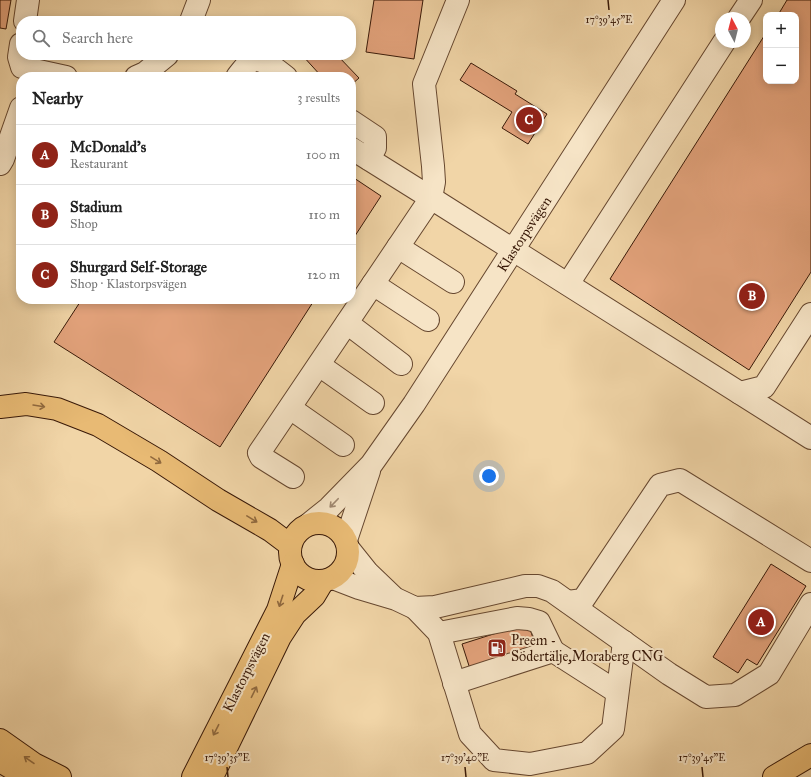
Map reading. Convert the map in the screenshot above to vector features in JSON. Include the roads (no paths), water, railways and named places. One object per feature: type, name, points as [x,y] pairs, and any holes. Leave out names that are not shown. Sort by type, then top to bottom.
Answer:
[{"type":"main road","points":[[0,407],[26,404],[57,409],[98,425],[218,500],[270,530],[292,554]]},
{"type":"main road","points":[[319,522],[329,524],[340,531],[347,544],[348,559],[344,568],[328,579],[310,580],[296,570],[292,554],[294,537],[300,530],[309,524],[319,522]]},
{"type":"main road","name":"Klastorpsvägen","points":[[193,777],[278,610],[292,554]]},
{"type":"main road","name":"Klastorpsvägen","points":[[212,777],[280,637],[295,614],[314,596],[328,579]]},
{"type":"main road","points":[[0,740],[34,764],[60,777]]},
{"type":"main road","points":[[774,777],[811,755]]},
{"type":"main road","points":[[0,761],[27,777]]},
{"type":"street","points":[[26,16],[28,0]]},
{"type":"street","points":[[193,16],[199,0]]},
{"type":"street","points":[[294,477],[261,457],[259,453],[431,198],[434,182],[434,166],[424,84],[458,0]]},
{"type":"street","name":"Klastorpsvägen","points":[[309,524],[329,508],[371,465],[414,404],[674,0]]},
{"type":"street","points":[[743,12],[751,0]]},
{"type":"street","points":[[568,284],[720,48]]},
{"type":"street","points":[[20,60],[22,67],[30,72]]},
{"type":"street","points":[[146,72],[161,60]]},
{"type":"street","points":[[241,72],[249,62],[253,60]]},
{"type":"street","points":[[258,60],[278,72]]},
{"type":"street","points":[[0,164],[16,122]]},
{"type":"street","points":[[356,124],[375,137],[376,148],[369,159]]},
{"type":"street","points":[[356,151],[811,438]]},
{"type":"street","points":[[398,247],[453,282]]},
{"type":"street","points":[[373,284],[428,320]]},
{"type":"street","points":[[740,393],[764,387],[811,314]]},
{"type":"street","points":[[347,323],[401,364]]},
{"type":"street","points":[[319,365],[373,403]]},
{"type":"street","points":[[290,408],[343,445]]},
{"type":"street","name":"Klastorpsvägen","points":[[347,544],[371,465]]},
{"type":"street","points":[[568,602],[583,600],[660,485],[680,480],[811,561]]},
{"type":"street","points":[[347,544],[368,573],[406,603],[439,632],[470,734],[494,760],[530,764],[587,753],[613,729],[624,642]]},
{"type":"street","points":[[328,579],[406,603],[435,607],[525,586],[538,586],[552,591],[669,674],[706,697],[735,695],[769,674],[811,604]]},
{"type":"street","points":[[439,632],[516,618],[540,622],[553,651],[618,692]]},
{"type":"street","points":[[454,683],[553,651]]},
{"type":"place","name":"Shurgard Self-Storage","points":[[529,120]]},
{"type":"place","name":"Stadium","points":[[752,296]]},
{"type":"place","name":"McDonald's","points":[[761,622]]},
{"type":"place","name":"Preem - Södertälje,Moraberg CNG","points":[[497,648]]}]
